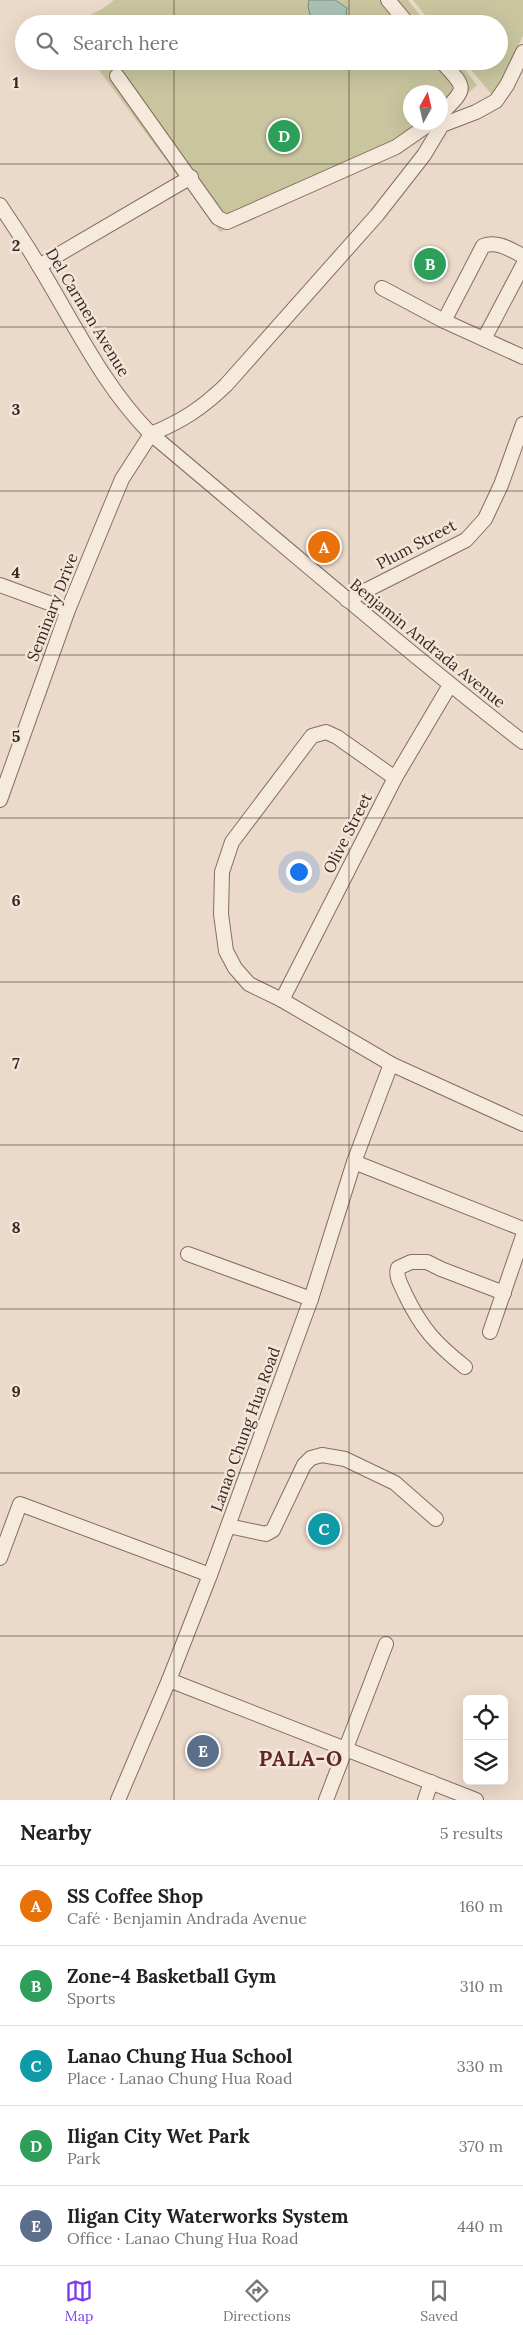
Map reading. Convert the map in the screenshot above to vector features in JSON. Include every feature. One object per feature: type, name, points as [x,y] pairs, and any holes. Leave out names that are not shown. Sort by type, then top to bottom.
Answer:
[{"type":"street","points":[[388,0],[400,15]]},
{"type":"street","points":[[448,119],[476,112],[496,100],[507,84],[523,52]]},
{"type":"street","points":[[448,110],[460,96],[462,89],[460,82],[449,70]]},
{"type":"street","points":[[117,76],[218,218],[227,222],[396,147],[423,130]]},
{"type":"street","points":[[151,434],[178,423],[194,413],[226,385],[378,215],[424,155],[434,130]]},
{"type":"street","points":[[39,266],[191,178]]},
{"type":"street","name":"Del Carmen Avenue","points":[[0,205],[39,266],[81,339],[130,413],[151,434]]},
{"type":"street","points":[[444,321],[483,246],[489,243],[498,244],[523,256]]},
{"type":"street","points":[[484,339],[523,265]]},
{"type":"street","points":[[382,288],[444,321],[523,356]]},
{"type":"street","name":"Plum Street","points":[[347,600],[466,540],[485,519],[501,485],[523,424]]},
{"type":"street","name":"Benjamin Andrada Avenue","points":[[151,434],[347,600],[523,742]]},
{"type":"street","name":"Seminary Drive","points":[[0,800],[68,610],[122,480],[151,434]]},
{"type":"street","points":[[0,585],[68,610]]},
{"type":"street","name":"Olive Street","points":[[282,1000],[395,778],[450,685]]},
{"type":"street","points":[[395,778],[337,737],[326,732],[312,736],[232,842],[222,872],[221,914],[226,951],[235,968],[249,984],[282,1000],[390,1064],[523,1124]]},
{"type":"street","name":"Lanao Chung Hua Road","points":[[118,1800],[169,1680],[210,1575],[311,1299],[354,1162],[390,1064]]},
{"type":"street","points":[[354,1162],[523,1229]]},
{"type":"street","points":[[490,1332],[523,1236]]},
{"type":"street","points":[[188,1254],[311,1299]]},
{"type":"street","points":[[464,1366],[440,1348],[422,1326],[396,1273],[398,1268],[411,1262],[427,1262],[441,1270],[504,1292]]},
{"type":"street","points":[[228,1526],[266,1534],[273,1530],[304,1465],[311,1458],[322,1455],[345,1459],[395,1482],[436,1519]]},
{"type":"street","points":[[0,1558],[20,1504],[210,1575]]},
{"type":"street","points":[[326,1800],[386,1644]]},
{"type":"street","points":[[169,1680],[476,1800]]},
{"type":"street","points":[[424,1800],[431,1782]]},
{"type":"shaded area","points":[[114,0],[408,0],[420,15],[90,15]]},
{"type":"shaded area","points":[[309,0],[335,0],[347,8],[347,15],[310,15]]},
{"type":"shaded area","points":[[413,0],[523,0],[523,36],[508,66],[508,15],[425,15]]},
{"type":"shaded area","points":[[99,70],[465,70],[477,85],[448,112],[448,85],[403,85],[403,130],[428,130],[406,150],[220,232]]},
{"type":"shaded area","points":[[471,70],[506,70],[493,96]]},
{"type":"place","name":"Iligan City Wet Park","points":[[284,136]]},
{"type":"place","name":"Zone-4 Basketball Gym","points":[[430,264]]},
{"type":"place","name":"SS Coffee Shop","points":[[324,547]]},
{"type":"place","name":"Lanao Chung Hua School","points":[[324,1529]]},
{"type":"place","name":"Iligan City Waterworks System","points":[[203,1751]]},
{"type":"district","name":"PALA-O","points":[[301,1759]]}]
